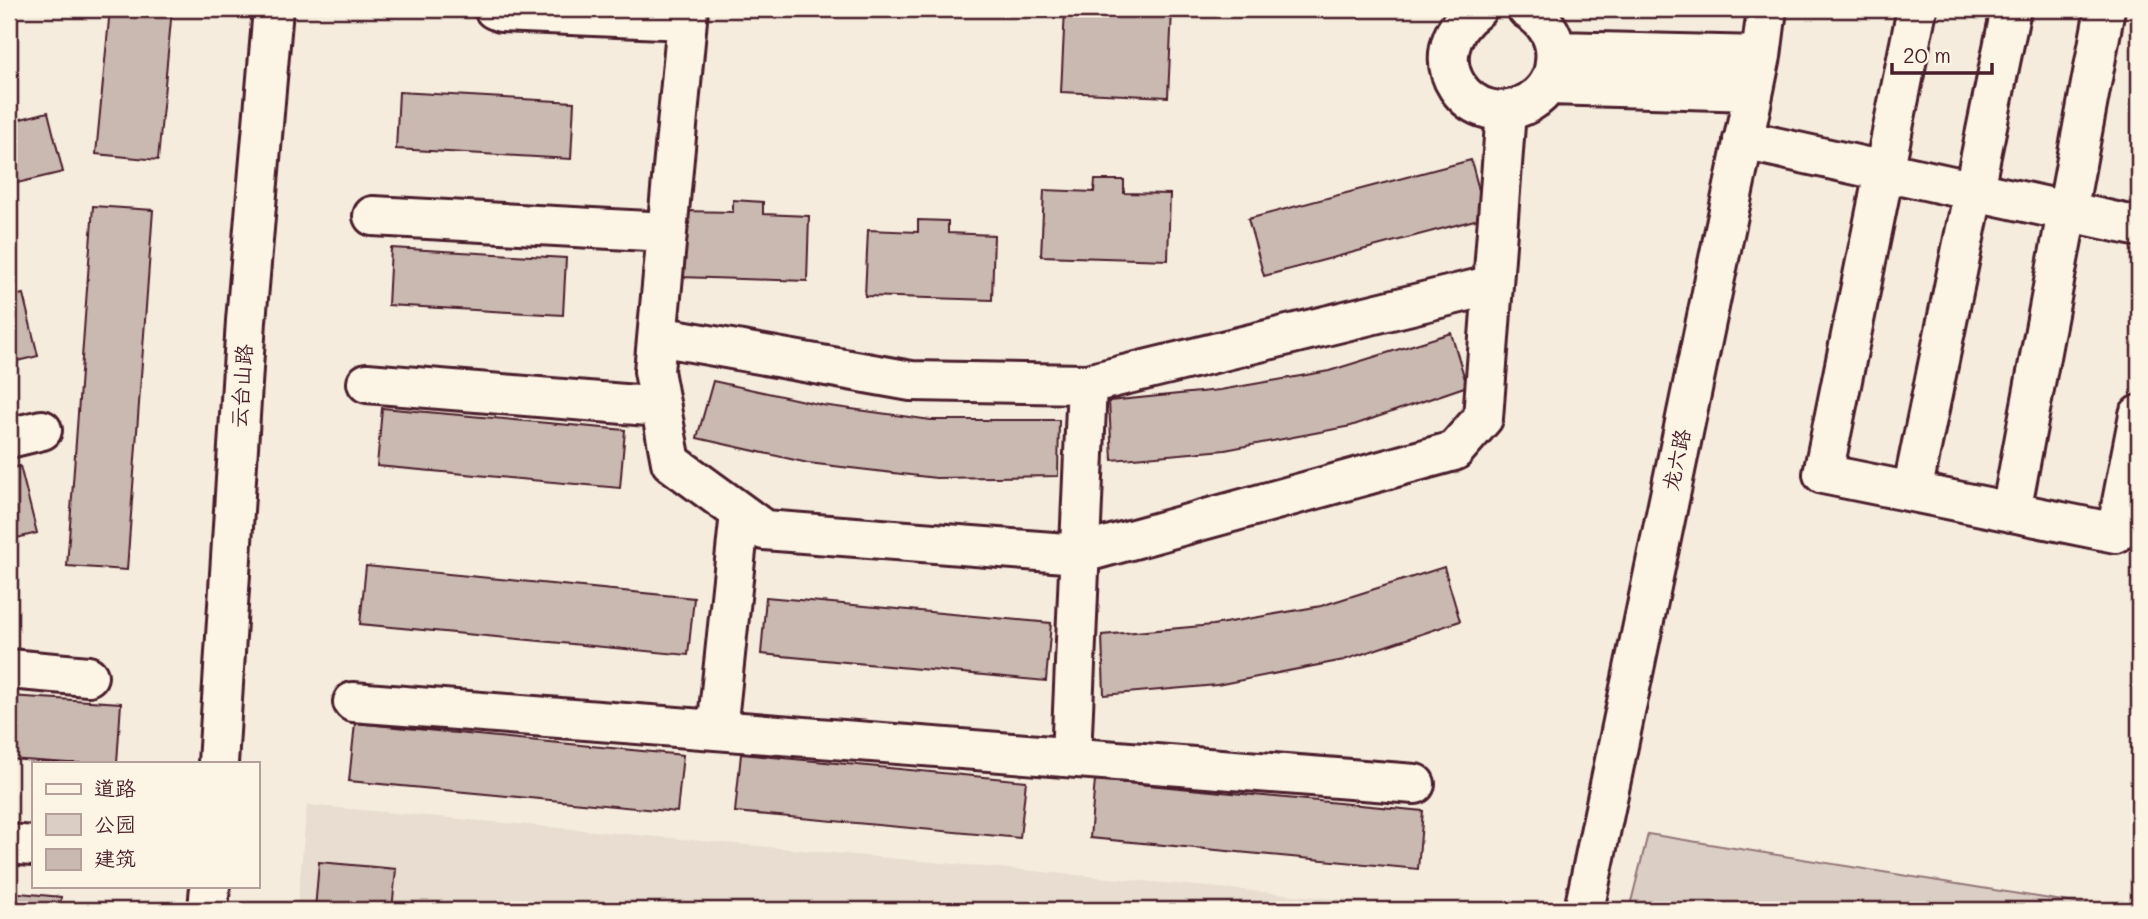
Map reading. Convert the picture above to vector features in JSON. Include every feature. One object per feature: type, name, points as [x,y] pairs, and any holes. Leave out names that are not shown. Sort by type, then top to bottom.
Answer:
[{"type":"street","name":"云台山路","points":[[218,762],[246,321],[273,9]]},
{"type":"street","points":[[494,9],[501,12],[687,14],[654,371],[671,463],[764,530],[1079,554],[1454,450],[1483,418],[1506,110]]},
{"type":"street","name":"龙六路","points":[[1584,910],[1757,73],[1767,9]]},
{"type":"street","points":[[1917,9],[1823,474],[2116,533],[2139,415]]},
{"type":"street","points":[[1912,492],[2011,9]]},
{"type":"street","points":[[2011,512],[2105,9]]},
{"type":"street","points":[[1466,12],[1452,35],[1448,53],[1450,71],[1458,88],[1471,101],[1488,109],[1506,110],[1523,106],[1537,98],[1545,35],[1757,73]]},
{"type":"street","points":[[1743,140],[2139,227]]},
{"type":"street","points":[[373,216],[667,232]]},
{"type":"street","points":[[658,336],[911,381],[1087,384],[1493,285]]},
{"type":"street","points":[[367,383],[661,407]]},
{"type":"street","points":[[1071,757],[1087,384]]},
{"type":"street","points":[[717,730],[740,513]]},
{"type":"street","points":[[9,669],[88,676]]},
{"type":"street","points":[[353,702],[1415,784]]},
{"type":"street","points":[[9,844],[32,846]]},
{"type":"street","points":[[208,910],[210,888]]},
{"type":"shaded area","points":[[307,805],[1417,906],[1417,910],[297,910]]},
{"type":"green space","points":[[1648,834],[2118,910],[1629,910]]},
{"type":"building","points":[[110,9],[172,9],[158,160],[96,154]]},
{"type":"building","points":[[1065,9],[1172,9],[1168,97],[1061,92]]},
{"type":"building","points":[[399,92],[574,102],[571,159],[396,149]]},
{"type":"building","points":[[48,112],[63,172],[9,185],[9,122]]},
{"type":"building","points":[[1471,160],[1486,217],[1264,276],[1248,219]]},
{"type":"building","points":[[1095,180],[1124,180],[1124,193],[1170,194],[1168,260],[1041,256],[1044,190],[1094,192]]},
{"type":"building","points":[[733,200],[763,202],[763,214],[809,216],[807,281],[680,277],[683,211],[733,212]]},
{"type":"building","points":[[93,206],[153,210],[127,570],[67,566]]},
{"type":"building","points":[[918,220],[948,221],[948,233],[994,235],[992,300],[865,296],[868,230],[918,232]]},
{"type":"building","points":[[391,248],[566,258],[563,315],[388,305]]},
{"type":"building","points":[[23,294],[38,356],[9,363],[9,297]]},
{"type":"building","points":[[1451,333],[1467,386],[1351,426],[1225,450],[1112,460],[1109,401],[1220,390],[1329,371]]},
{"type":"building","points":[[713,381],[822,405],[931,420],[1059,420],[1058,476],[936,478],[808,463],[697,438]]},
{"type":"building","points":[[382,408],[625,430],[620,488],[377,466]]},
{"type":"building","points":[[20,466],[37,533],[9,540],[9,469]]},
{"type":"building","points":[[366,566],[694,598],[688,655],[360,624]]},
{"type":"building","points":[[1444,567],[1460,621],[1344,660],[1217,685],[1104,695],[1102,635],[1213,625],[1321,606]]},
{"type":"building","points":[[766,597],[1051,623],[1046,681],[761,654]]},
{"type":"building","points":[[9,696],[121,703],[117,762],[9,759]]},
{"type":"building","points":[[355,723],[683,755],[677,812],[349,781]]},
{"type":"building","points":[[741,754],[1026,781],[1020,838],[735,812]]},
{"type":"building","points":[[1095,780],[1423,811],[1418,869],[1090,838]]},
{"type":"building","points":[[319,862],[396,869],[392,910],[315,910]]},
{"type":"building","points":[[9,892],[61,897],[60,910],[9,910]]}]
